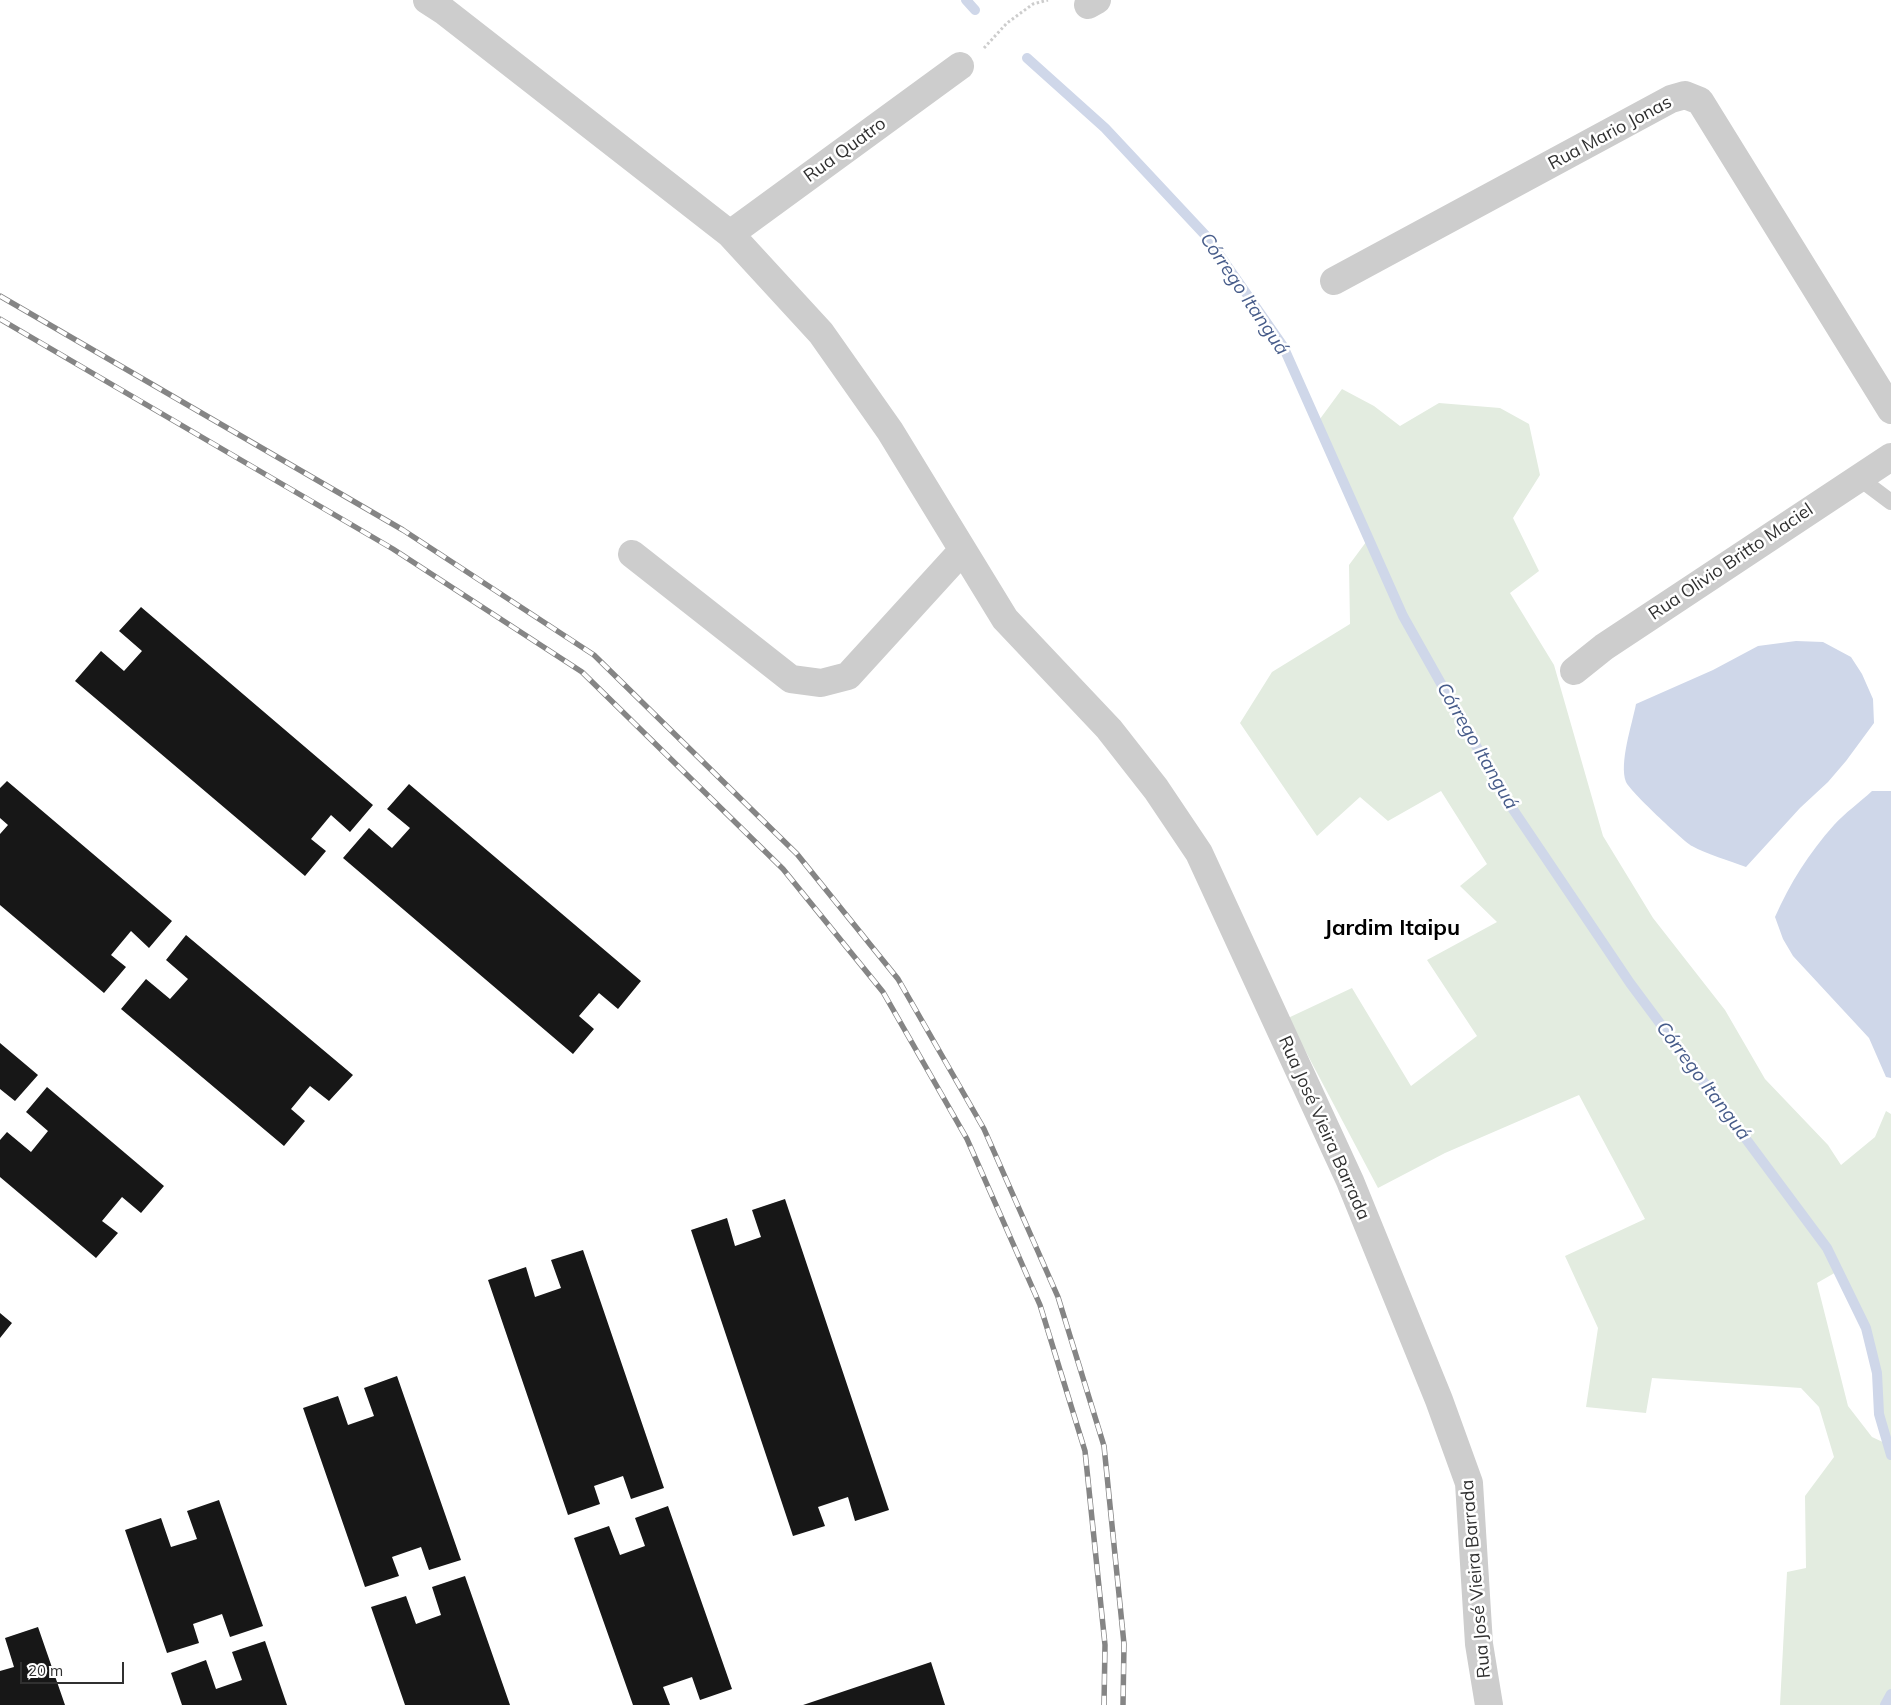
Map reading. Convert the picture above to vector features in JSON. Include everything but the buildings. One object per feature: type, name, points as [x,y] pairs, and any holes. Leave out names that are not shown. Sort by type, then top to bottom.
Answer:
[{"type":"street","name":"Rua José Vieira Barrada","points":[[427,0],[444,10],[730,234],[821,332],[890,431],[1005,619],[1110,729],[1156,789],[1199,853],[1350,1182],[1439,1400],[1470,1483],[1479,1644],[1488,1705]]},
{"type":"street","name":"Rua Quatro","points":[[730,234],[960,66]]},
{"type":"street","name":"Rua Mario Jonas","points":[[1334,281],[1672,99],[1685,95],[1700,102],[1891,410]]},
{"type":"street","name":"Rua Olivio Britto Maciel","points":[[1574,671],[1604,648],[1891,457]]},
{"type":"street","points":[[632,554],[791,679],[821,683],[848,676],[962,550]]},
{"type":"lane","points":[[1859,478],[1891,502]]},
{"type":"path","points":[[960,66],[985,48],[1007,24],[1033,4],[1048,0]]},
{"type":"shaded area","points":[[1342,389],[1374,406],[1400,426],[1439,403],[1500,408],[1529,424],[1540,475],[1513,518],[1539,571],[1510,593],[1554,665],[1603,836],[1653,918],[1725,1010],[1765,1079],[1828,1145],[1841,1165],[1875,1137],[1886,1111],[1891,1114],[1891,1705],[1780,1705],[1787,1572],[1806,1568],[1805,1496],[1834,1457],[1819,1407],[1801,1388],[1652,1378],[1646,1413],[1586,1407],[1598,1328],[1565,1256],[1645,1219],[1579,1095],[1445,1153],[1378,1188],[1288,1018],[1352,988],[1411,1086],[1477,1036],[1427,960],[1497,922],[1460,886],[1487,864],[1441,791],[1388,821],[1360,797],[1317,836],[1240,723],[1272,672],[1350,624],[1349,565],[1369,538],[1317,423]],"holes":[[[1838,1271],[1866,1328],[1877,1373],[1879,1414],[1887,1444],[1872,1437],[1848,1406],[1817,1283]]]},
{"type":"water","points":[[1796,641],[1823,642],[1851,657],[1862,674],[1873,699],[1874,723],[1828,782],[1800,808],[1746,867],[1711,855],[1692,846],[1678,835],[1629,787],[1624,774],[1624,765],[1629,733],[1636,704],[1713,670],[1758,646]]},
{"type":"water","points":[[1872,791],[1891,791],[1891,1078],[1886,1077],[1869,1038],[1793,956],[1783,939],[1775,917],[1787,892],[1816,846],[1838,821]]},
{"type":"waterway","name":"Córrego Itanguá","points":[[966,0],[975,10]]},
{"type":"waterway","name":"Córrego Itanguá","points":[[1027,58],[1105,128],[1207,237],[1283,346],[1403,616],[1506,799],[1630,983],[1827,1248],[1866,1328],[1877,1373],[1879,1414],[1891,1455]]},
{"type":"waterway","name":"Córrego Itanguá","points":[[1885,1705],[1891,1694]]},
{"type":"railway","points":[[0,296],[403,530],[594,655],[797,854],[898,979],[984,1129],[1058,1297],[1104,1446],[1124,1644],[1123,1705]]},
{"type":"railway","points":[[0,319],[393,549],[582,672],[783,869],[883,992],[967,1139],[1040,1305],[1085,1451],[1105,1645],[1104,1705]]},
{"type":"district","name":"Jardim Itaipu","points":[[1392,928]]}]
